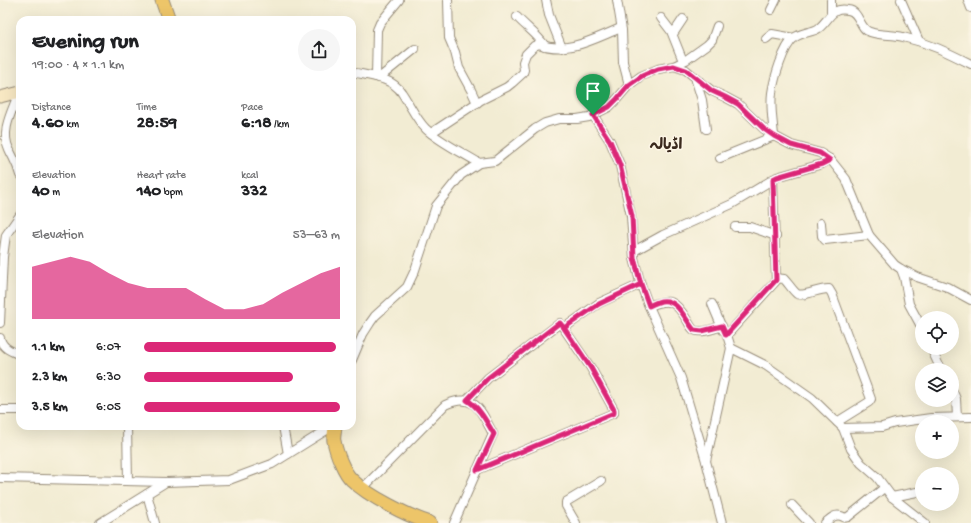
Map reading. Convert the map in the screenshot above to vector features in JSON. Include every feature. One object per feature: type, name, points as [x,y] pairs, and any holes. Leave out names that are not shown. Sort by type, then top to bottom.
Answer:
[{"type":"main road","points":[[162,0],[167,16]]},
{"type":"main road","points":[[334,430],[334,440],[339,458],[351,479],[370,494],[417,519],[430,523]]},
{"type":"street","points":[[377,77],[377,30],[380,23],[399,0]]},
{"type":"street","points":[[448,0],[449,38],[455,52],[459,68],[477,103]]},
{"type":"street","points":[[546,0],[549,15],[562,48]]},
{"type":"street","points":[[617,0],[621,28],[623,62],[629,85]]},
{"type":"street","points":[[771,10],[776,0]]},
{"type":"street","points":[[774,136],[772,94],[779,66],[794,38],[801,34],[816,30],[825,23],[831,13],[831,0]]},
{"type":"street","points":[[901,0],[919,41]]},
{"type":"street","points":[[968,0],[971,8]]},
{"type":"street","points":[[831,13],[840,9],[849,10],[854,13],[864,29],[870,32],[901,36],[919,41],[940,48],[971,64]]},
{"type":"street","points":[[517,17],[535,33],[546,46]]},
{"type":"street","points":[[661,18],[673,34],[683,61]]},
{"type":"street","points":[[673,34],[683,19]]},
{"type":"street","points":[[356,351],[363,334],[375,316],[407,287],[415,270],[436,206],[461,175],[479,163],[495,161],[535,129],[545,123],[559,118],[577,119],[589,117],[609,107],[629,85],[642,76],[649,72],[674,66],[707,45],[712,40],[717,26]]},
{"type":"street","points":[[431,134],[477,103],[507,87],[523,73],[523,62],[526,54],[534,46],[539,44],[562,48],[574,47],[621,28]]},
{"type":"street","points":[[766,39],[772,34],[794,38]]},
{"type":"street","points":[[377,77],[415,48]]},
{"type":"street","points":[[674,66],[686,70],[712,91],[738,104],[764,129],[774,136],[791,145],[820,153],[830,160],[846,179],[870,234],[891,261],[901,269],[947,287],[971,300]]},
{"type":"street","points":[[356,73],[377,77],[390,82],[402,92],[413,112],[431,134],[479,163]]},
{"type":"street","points":[[695,77],[700,90],[706,128]]},
{"type":"street","points":[[0,97],[16,93]]},
{"type":"street","points":[[16,102],[6,126],[6,141],[16,162]]},
{"type":"street","points":[[593,115],[610,141],[620,165],[632,216],[634,258],[641,284],[649,306],[681,378],[706,461],[722,523]]},
{"type":"street","points":[[720,158],[774,136]]},
{"type":"street","points":[[634,251],[663,235],[732,204],[777,177],[822,164],[830,160]]},
{"type":"street","points":[[726,335],[776,280],[776,236],[773,179]]},
{"type":"street","points":[[0,323],[3,257],[6,235],[16,221]]},
{"type":"street","points":[[821,223],[822,236],[826,240],[870,234]]},
{"type":"street","points":[[735,227],[750,227],[776,236]]},
{"type":"street","points":[[901,269],[909,304],[915,315]]},
{"type":"street","points":[[776,278],[784,279],[796,293],[800,295],[824,288],[829,289],[832,294],[871,399],[869,402],[837,422]]},
{"type":"street","points":[[564,328],[599,304],[641,284]]},
{"type":"street","points":[[649,306],[661,301],[670,302],[681,311],[695,330],[702,331],[722,326]]},
{"type":"street","points":[[706,461],[731,348],[712,304]]},
{"type":"street","points":[[467,400],[488,378],[560,323],[591,368],[614,410],[614,413],[477,470]]},
{"type":"street","points":[[0,338],[2,343],[8,349],[16,353]]},
{"type":"street","points":[[731,348],[764,365],[812,398],[843,428],[855,454],[861,463],[877,477],[892,497],[925,523]]},
{"type":"street","points":[[362,488],[445,405],[455,401],[467,400],[475,405],[494,434],[454,523]]},
{"type":"street","points":[[0,410],[16,410]]},
{"type":"street","points":[[959,417],[971,417]]},
{"type":"street","points":[[843,428],[882,427],[915,420]]},
{"type":"street","points":[[127,430],[128,481]]},
{"type":"street","points":[[284,430],[288,454]]},
{"type":"street","points":[[0,478],[166,482],[229,480],[272,464],[327,430]]},
{"type":"street","points":[[576,523],[566,506],[566,502],[601,481]]},
{"type":"street","points":[[100,523],[166,482]]},
{"type":"street","points":[[825,523],[834,516],[845,518],[848,517],[884,488]]},
{"type":"street","points":[[892,497],[915,492]]},
{"type":"street","points":[[147,494],[155,523]]},
{"type":"street","points":[[792,505],[809,523]]},
{"type":"district","name":"اڈیالہ","points":[[666,146]]},
{"type":"route","points":[[593,115],[609,107],[629,85],[642,76],[658,69],[674,66],[686,70],[712,91],[738,104],[764,129],[774,136],[791,145],[820,153],[830,160],[822,164],[773,179],[776,280],[726,335],[722,326],[702,331],[694,330],[681,311],[670,302],[661,301],[649,306],[641,284],[599,304],[582,315],[564,328],[560,323],[558,324],[488,378],[467,400],[475,405],[494,434],[477,470],[614,413],[614,410],[591,368],[564,328],[599,304],[619,295],[641,284],[634,258],[632,216],[620,165],[610,141],[593,115]]}]
